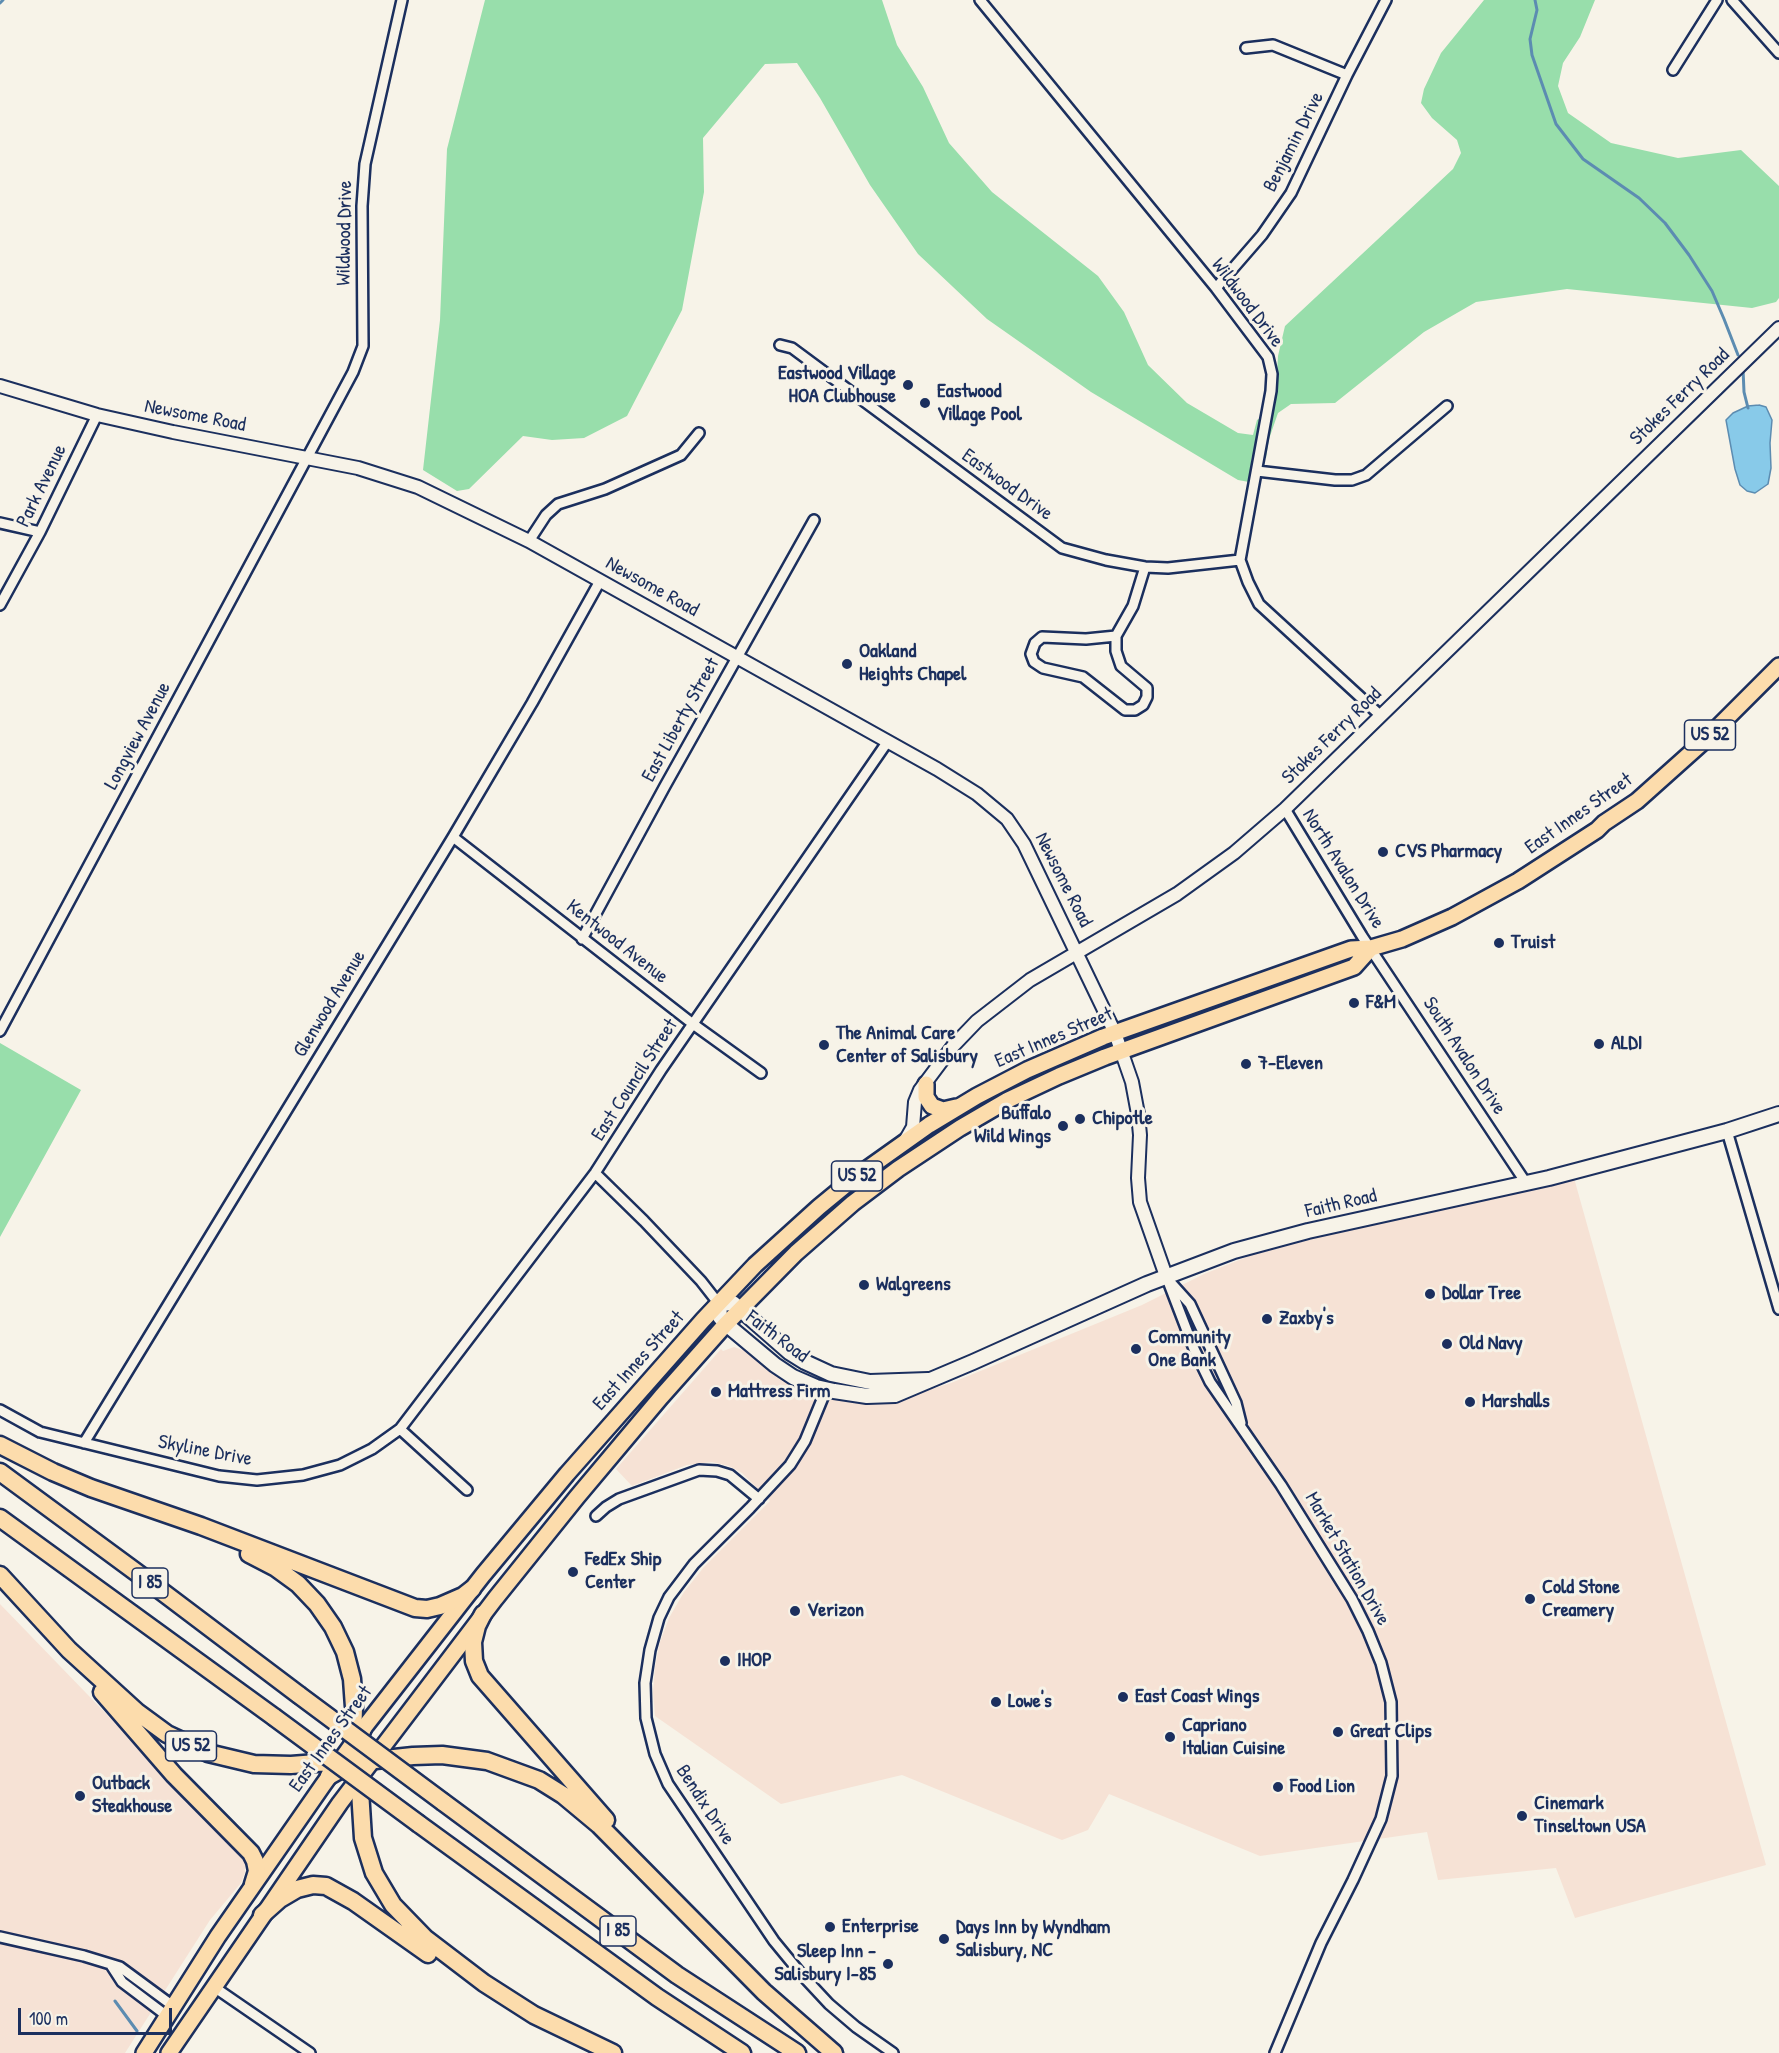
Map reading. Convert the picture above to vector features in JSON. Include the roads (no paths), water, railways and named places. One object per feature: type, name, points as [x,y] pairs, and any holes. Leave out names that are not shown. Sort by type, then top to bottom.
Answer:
[{"type":"highway","name":"US 52","points":[[0,1445],[59,1475],[201,1526],[415,1608],[427,1609],[440,1606],[463,1596],[472,1589]]},
{"type":"highway","name":"I 85","points":[[0,1472],[677,1975],[798,2053]]},
{"type":"highway","points":[[141,1506],[267,1563],[291,1578],[311,1597],[333,1627],[350,1670],[358,1735],[361,1820],[365,1847],[374,1873],[393,1905],[418,1932],[446,1956],[534,2015]]},
{"type":"highway","name":"I 85","points":[[0,1518],[657,1997],[742,2053]]},
{"type":"highway","name":"US 52","points":[[0,1575],[77,1658],[137,1712],[159,1729],[183,1743],[218,1756],[254,1764],[358,1765]]},
{"type":"highway","points":[[483,1614],[473,1642],[474,1658],[480,1676],[685,1911]]},
{"type":"highway","points":[[43,1623],[174,1775],[251,1852],[257,1868],[253,1884]]},
{"type":"highway","points":[[329,1776],[358,1765],[433,1754],[460,1756],[505,1766],[539,1780],[592,1818],[778,2005],[834,2053]]},
{"type":"highway","points":[[262,1916],[280,1899],[297,1889],[313,1886],[329,1887],[468,1980],[613,2053]]},
{"type":"main road","name":"East Innes Street","points":[[358,1735],[472,1589],[567,1474],[684,1341],[742,1279],[819,1207],[904,1142],[961,1105],[1027,1070],[1115,1033],[1351,949],[1371,948],[1402,939],[1452,917],[1518,881],[1637,801],[1676,767],[1779,666]]},
{"type":"main road","name":"East Innes Street","points":[[169,2053],[262,1916],[358,1765],[637,1425],[726,1324],[789,1259],[882,1180],[960,1128],[1017,1096],[1068,1072],[1122,1051],[1354,967],[1371,948]]},
{"type":"main road","points":[[926,1084],[926,1097],[934,1107],[946,1110],[961,1105]]},
{"type":"main road","name":"Faith Road","points":[[928,1380],[870,1382],[831,1374],[797,1357],[733,1303],[719,1304],[720,1317],[726,1324],[782,1370],[808,1384],[826,1390],[867,1396],[890,1396],[908,1391],[928,1380],[1166,1276],[1218,1256],[1263,1242],[1526,1183],[1727,1131],[1779,1114]]},
{"type":"main road","name":"East Innes Street","points":[[144,2053],[253,1884],[329,1776]]},
{"type":"street","name":"Wildwood Drive","points":[[309,458],[353,372],[363,346],[362,206],[365,164],[402,0]]},
{"type":"street","name":"Wildwood Drive","points":[[980,0],[1216,288],[1268,357],[1272,374],[1271,391],[1240,560]]},
{"type":"street","name":"Benjamin Drive","points":[[1216,288],[1262,235],[1291,193],[1347,75],[1386,0]]},
{"type":"street","points":[[1673,70],[1717,0]]},
{"type":"street","points":[[1732,0],[1779,53]]},
{"type":"street","points":[[1246,48],[1273,45],[1347,75]]},
{"type":"street","name":"Stokes Ferry Road","points":[[904,1142],[913,1127],[918,1093],[953,1046],[981,1017],[1013,992],[1077,951],[1177,894],[1234,853],[1285,809],[1779,328]]},
{"type":"street","name":"Eastwood Drive","points":[[782,345],[792,348],[1062,548],[1106,560],[1145,567],[1168,568],[1240,560]]},
{"type":"street","name":"Newsome Road","points":[[0,386],[97,415],[358,468],[418,487],[529,541],[967,787],[1007,819],[1029,853],[1122,1051]]},
{"type":"street","points":[[1257,471],[1352,480],[1366,475],[1447,406]]},
{"type":"street","name":"Park Avenue","points":[[0,605],[40,532],[97,415]]},
{"type":"street","points":[[529,541],[546,515],[558,504],[605,489],[681,455],[699,433]]},
{"type":"street","name":"Longview Avenue","points":[[0,1031],[309,458]]},
{"type":"street","name":"East Liberty Street","points":[[582,939],[736,656],[814,520]]},
{"type":"street","points":[[0,523],[40,532]]},
{"type":"street","points":[[1240,560],[1259,604],[1381,716]]},
{"type":"street","points":[[1116,636],[1086,639],[1042,637],[1035,643],[1031,654],[1034,662],[1043,668],[1083,677],[1125,710],[1135,710],[1143,705],[1148,697],[1147,688],[1121,666],[1116,651],[1116,636],[1133,606],[1145,567]]},
{"type":"street","name":"Glenwood Avenue","points":[[84,1443],[453,837],[600,581]]},
{"type":"street","name":"East Council Street","points":[[400,1429],[595,1173],[693,1024],[888,741]]},
{"type":"street","name":"North Avalon Drive","points":[[1285,809],[1371,948]]},
{"type":"street","name":"Kentwood Avenue","points":[[453,837],[582,939],[761,1073]]},
{"type":"street","name":"South Avalon Drive","points":[[1371,948],[1526,1183]]},
{"type":"street","name":"Market Station Drive","points":[[1122,1051],[1135,1093],[1140,1125],[1138,1178],[1140,1202],[1194,1349],[1210,1382],[1281,1485],[1352,1599],[1381,1663],[1391,1702],[1392,1776],[1381,1819],[1312,1961],[1275,2053]]},
{"type":"street","points":[[1727,1131],[1779,1309]]},
{"type":"street","name":"Faith Road","points":[[595,1173],[701,1281],[719,1304]]},
{"type":"street","name":"Market Station Drive","points":[[1166,1276],[1190,1304],[1236,1403],[1244,1431]]},
{"type":"street","name":"Bendix Drive","points":[[826,1390],[800,1451],[775,1483],[694,1564],[677,1585],[659,1618],[650,1650],[645,1683],[646,1718],[660,1769],[677,1799],[788,1958],[829,2004],[856,2027],[893,2053]]},
{"type":"street","name":"Skyline Drive","points":[[0,1410],[40,1432],[219,1476],[257,1480],[303,1475],[340,1465],[372,1449],[400,1429]]},
{"type":"street","points":[[400,1429],[467,1490]]},
{"type":"street","points":[[596,1516],[619,1499],[699,1470],[717,1471],[730,1475],[759,1499]]},
{"type":"street","points":[[0,1937],[84,1956],[120,1967],[130,1973],[170,2011]]},
{"type":"street","points":[[214,1987],[310,2053]]},
{"type":"water","points":[[1748,406],[1766,407],[1772,420],[1771,468],[1768,484],[1755,493],[1747,491],[1740,485],[1726,420],[1733,413]]},
{"type":"waterway","points":[[0,3],[3,0]]},
{"type":"waterway","points":[[1535,0],[1537,10],[1530,39],[1532,55],[1556,124],[1583,159],[1639,198],[1665,223],[1712,291],[1738,355]]},
{"type":"waterway","points":[[1743,369],[1744,392],[1748,408]]},
{"type":"waterway","points":[[115,2001],[137,2031]]},
{"type":"place","name":"Eastwood Village HOA Clubhouse","points":[[908,385]]},
{"type":"place","name":"Eastwood Village Pool","points":[[925,403]]},
{"type":"place","name":"Oakland Heights Chapel","points":[[847,664]]},
{"type":"place","name":"CVS Pharmacy","points":[[1383,852]]},
{"type":"place","name":"Truist","points":[[1499,943]]},
{"type":"place","name":"F&M","points":[[1354,1003]]},
{"type":"place","name":"ALDI","points":[[1599,1044]]},
{"type":"place","name":"The Animal Care Center of Salisbury","points":[[824,1045]]},
{"type":"place","name":"7-Eleven","points":[[1246,1064]]},
{"type":"place","name":"Chipotle","points":[[1080,1119]]},
{"type":"place","name":"Buffalo Wild Wings","points":[[1063,1126]]},
{"type":"place","name":"Walgreens","points":[[864,1285]]},
{"type":"place","name":"Dollar Tree","points":[[1430,1294]]},
{"type":"place","name":"Zaxby's","points":[[1267,1319]]},
{"type":"place","name":"Old Navy","points":[[1447,1344]]},
{"type":"place","name":"Community One Bank","points":[[1136,1349]]},
{"type":"place","name":"Mattress Firm","points":[[716,1392]]},
{"type":"place","name":"Marshalls","points":[[1470,1402]]},
{"type":"place","name":"FedEx Ship Center","points":[[573,1572]]},
{"type":"place","name":"Cold Stone Creamery","points":[[1530,1599]]},
{"type":"place","name":"Verizon","points":[[795,1611]]},
{"type":"place","name":"IHOP","points":[[725,1661]]},
{"type":"place","name":"East Coast Wings","points":[[1123,1697]]},
{"type":"place","name":"Lowe's","points":[[996,1702]]},
{"type":"place","name":"Great Clips","points":[[1338,1732]]},
{"type":"place","name":"Capriano Italian Cuisine","points":[[1170,1737]]},
{"type":"place","name":"Food Lion","points":[[1278,1787]]},
{"type":"place","name":"Outback Steakhouse","points":[[80,1796]]},
{"type":"place","name":"Cinemark Tinseltown USA","points":[[1522,1816]]},
{"type":"place","name":"Enterprise","points":[[830,1927]]},
{"type":"place","name":"Days Inn by Wyndham Salisbury, NC","points":[[944,1939]]},
{"type":"place","name":"Sleep Inn - Salisbury I-85","points":[[888,1964]]}]
